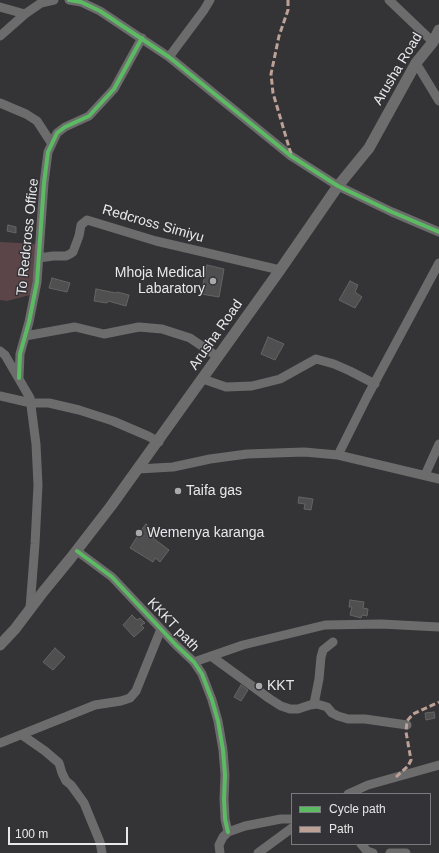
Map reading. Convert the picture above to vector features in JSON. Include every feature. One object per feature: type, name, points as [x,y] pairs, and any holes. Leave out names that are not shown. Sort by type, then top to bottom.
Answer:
[{"type":"main road","name":"Arusha Road","points":[[0,645],[15,629],[30,608],[77,551],[138,469],[338,186],[369,148],[416,63],[433,42],[439,30]]},
{"type":"street","points":[[0,36],[25,14],[41,3],[54,0]]},
{"type":"street","points":[[74,0],[100,11],[169,57],[291,156],[338,186],[392,212],[439,232]]},
{"type":"street","points":[[169,57],[210,0]]},
{"type":"street","points":[[389,0],[433,42]]},
{"type":"street","points":[[0,7],[25,14]]},
{"type":"street","name":"To Redcross Office","points":[[19,378],[20,354],[37,282],[44,183],[48,152],[57,133],[65,127],[88,116],[114,90],[142,38]]},
{"type":"street","points":[[416,63],[439,101]]},
{"type":"street","points":[[0,103],[26,114],[37,121],[52,144]]},
{"type":"street","name":"Redcross Simiyu","points":[[39,258],[66,256],[70,254],[79,236],[81,225],[85,221],[89,220],[156,241],[280,270]]},
{"type":"street","points":[[338,455],[439,263]]},
{"type":"street","points":[[25,336],[75,327],[104,334],[139,326],[162,329],[190,338],[218,357]]},
{"type":"street","points":[[0,351],[5,355],[30,398],[36,444],[38,485],[30,608]]},
{"type":"street","points":[[203,379],[226,387],[252,386],[280,379],[316,359],[350,370],[374,384]]},
{"type":"street","points":[[0,396],[31,403],[49,403],[79,410],[113,421],[148,436],[158,442]]},
{"type":"street","points":[[425,476],[439,444]]},
{"type":"street","points":[[138,469],[173,467],[210,459],[246,454],[304,452],[338,455],[439,479]]},
{"type":"street","name":"KKKT path","points":[[77,551],[112,577],[194,662],[202,674],[218,721],[225,775],[225,819],[228,832]]},
{"type":"street","points":[[194,662],[243,645],[325,625],[381,624],[439,627]]},
{"type":"street","points":[[0,743],[95,705],[130,698],[136,691],[161,629]]},
{"type":"street","points":[[314,704],[319,679],[321,657],[324,650],[333,642]]},
{"type":"street","points":[[211,656],[281,706],[290,709],[298,709],[314,704],[322,705],[327,707],[332,713],[348,719],[365,719],[407,725]]},
{"type":"street","points":[[22,735],[59,763],[66,781],[71,785],[84,803],[100,842],[102,853]]},
{"type":"street","points":[[350,793],[368,785],[439,765]]},
{"type":"street","points":[[220,853],[219,845],[223,837],[228,832],[281,819],[291,819]]},
{"type":"street","points":[[258,853],[291,829]]},
{"type":"street","points":[[362,845],[367,851],[373,853]]},
{"type":"street","points":[[390,853],[406,853]]},
{"type":"shaded area","points":[[0,242],[39,244],[30,295],[7,301],[0,300]]},
{"type":"building","points":[[8,225],[16,227],[16,233],[7,231]]},
{"type":"building","name":"Mhoja Medical Labaratory","points":[[207,265],[224,269],[219,297],[201,294]]},
{"type":"building","points":[[52,278],[70,283],[67,292],[49,288]]},
{"type":"building","points":[[350,281],[358,285],[355,292],[362,297],[355,308],[339,300]]},
{"type":"building","points":[[96,289],[129,295],[126,306],[108,301],[107,303],[94,301]]},
{"type":"building","points":[[268,337],[284,344],[275,360],[261,354]]},
{"type":"building","points":[[299,497],[313,499],[311,510],[304,509],[305,504],[298,503]]},
{"type":"building","points":[[146,524],[155,533],[153,538],[169,550],[160,562],[155,558],[153,562],[130,548]]},
{"type":"building","points":[[350,600],[364,602],[363,608],[368,609],[367,616],[362,615],[361,618],[350,615],[352,607],[349,607]]},
{"type":"building","points":[[132,615],[137,620],[140,618],[145,623],[141,625],[144,628],[134,637],[123,625]]},
{"type":"building","points":[[55,648],[65,657],[53,670],[43,662]]},
{"type":"building","points":[[241,685],[248,690],[241,701],[234,697]]},
{"type":"building","points":[[434,712],[435,718],[426,720],[425,713]]},
{"type":"marked path","points":[[288,0],[288,10],[279,36],[271,74],[273,93],[291,154]]},
{"type":"marked path","points":[[396,777],[408,766],[411,760],[406,732],[407,721],[413,714],[439,702]]},
{"type":"cycle path","points":[[69,0],[81,2],[100,11],[169,57],[291,156],[338,186],[392,212],[439,232]]},
{"type":"cycle path","points":[[19,378],[20,354],[29,322],[37,282],[44,183],[48,152],[57,133],[65,127],[89,116],[114,89],[142,38]]},
{"type":"cycle path","points":[[77,551],[112,577],[194,662],[202,674],[218,721],[223,750],[225,775],[225,819],[228,832]]},
{"type":"place","name":"Mhoja Medical Labaratory","points":[[213,281]]},
{"type":"place","name":"Taifa gas","points":[[178,491]]},
{"type":"place","name":"Wemenya karanga","points":[[139,533]]},
{"type":"place","name":"KKT","points":[[259,686]]}]
